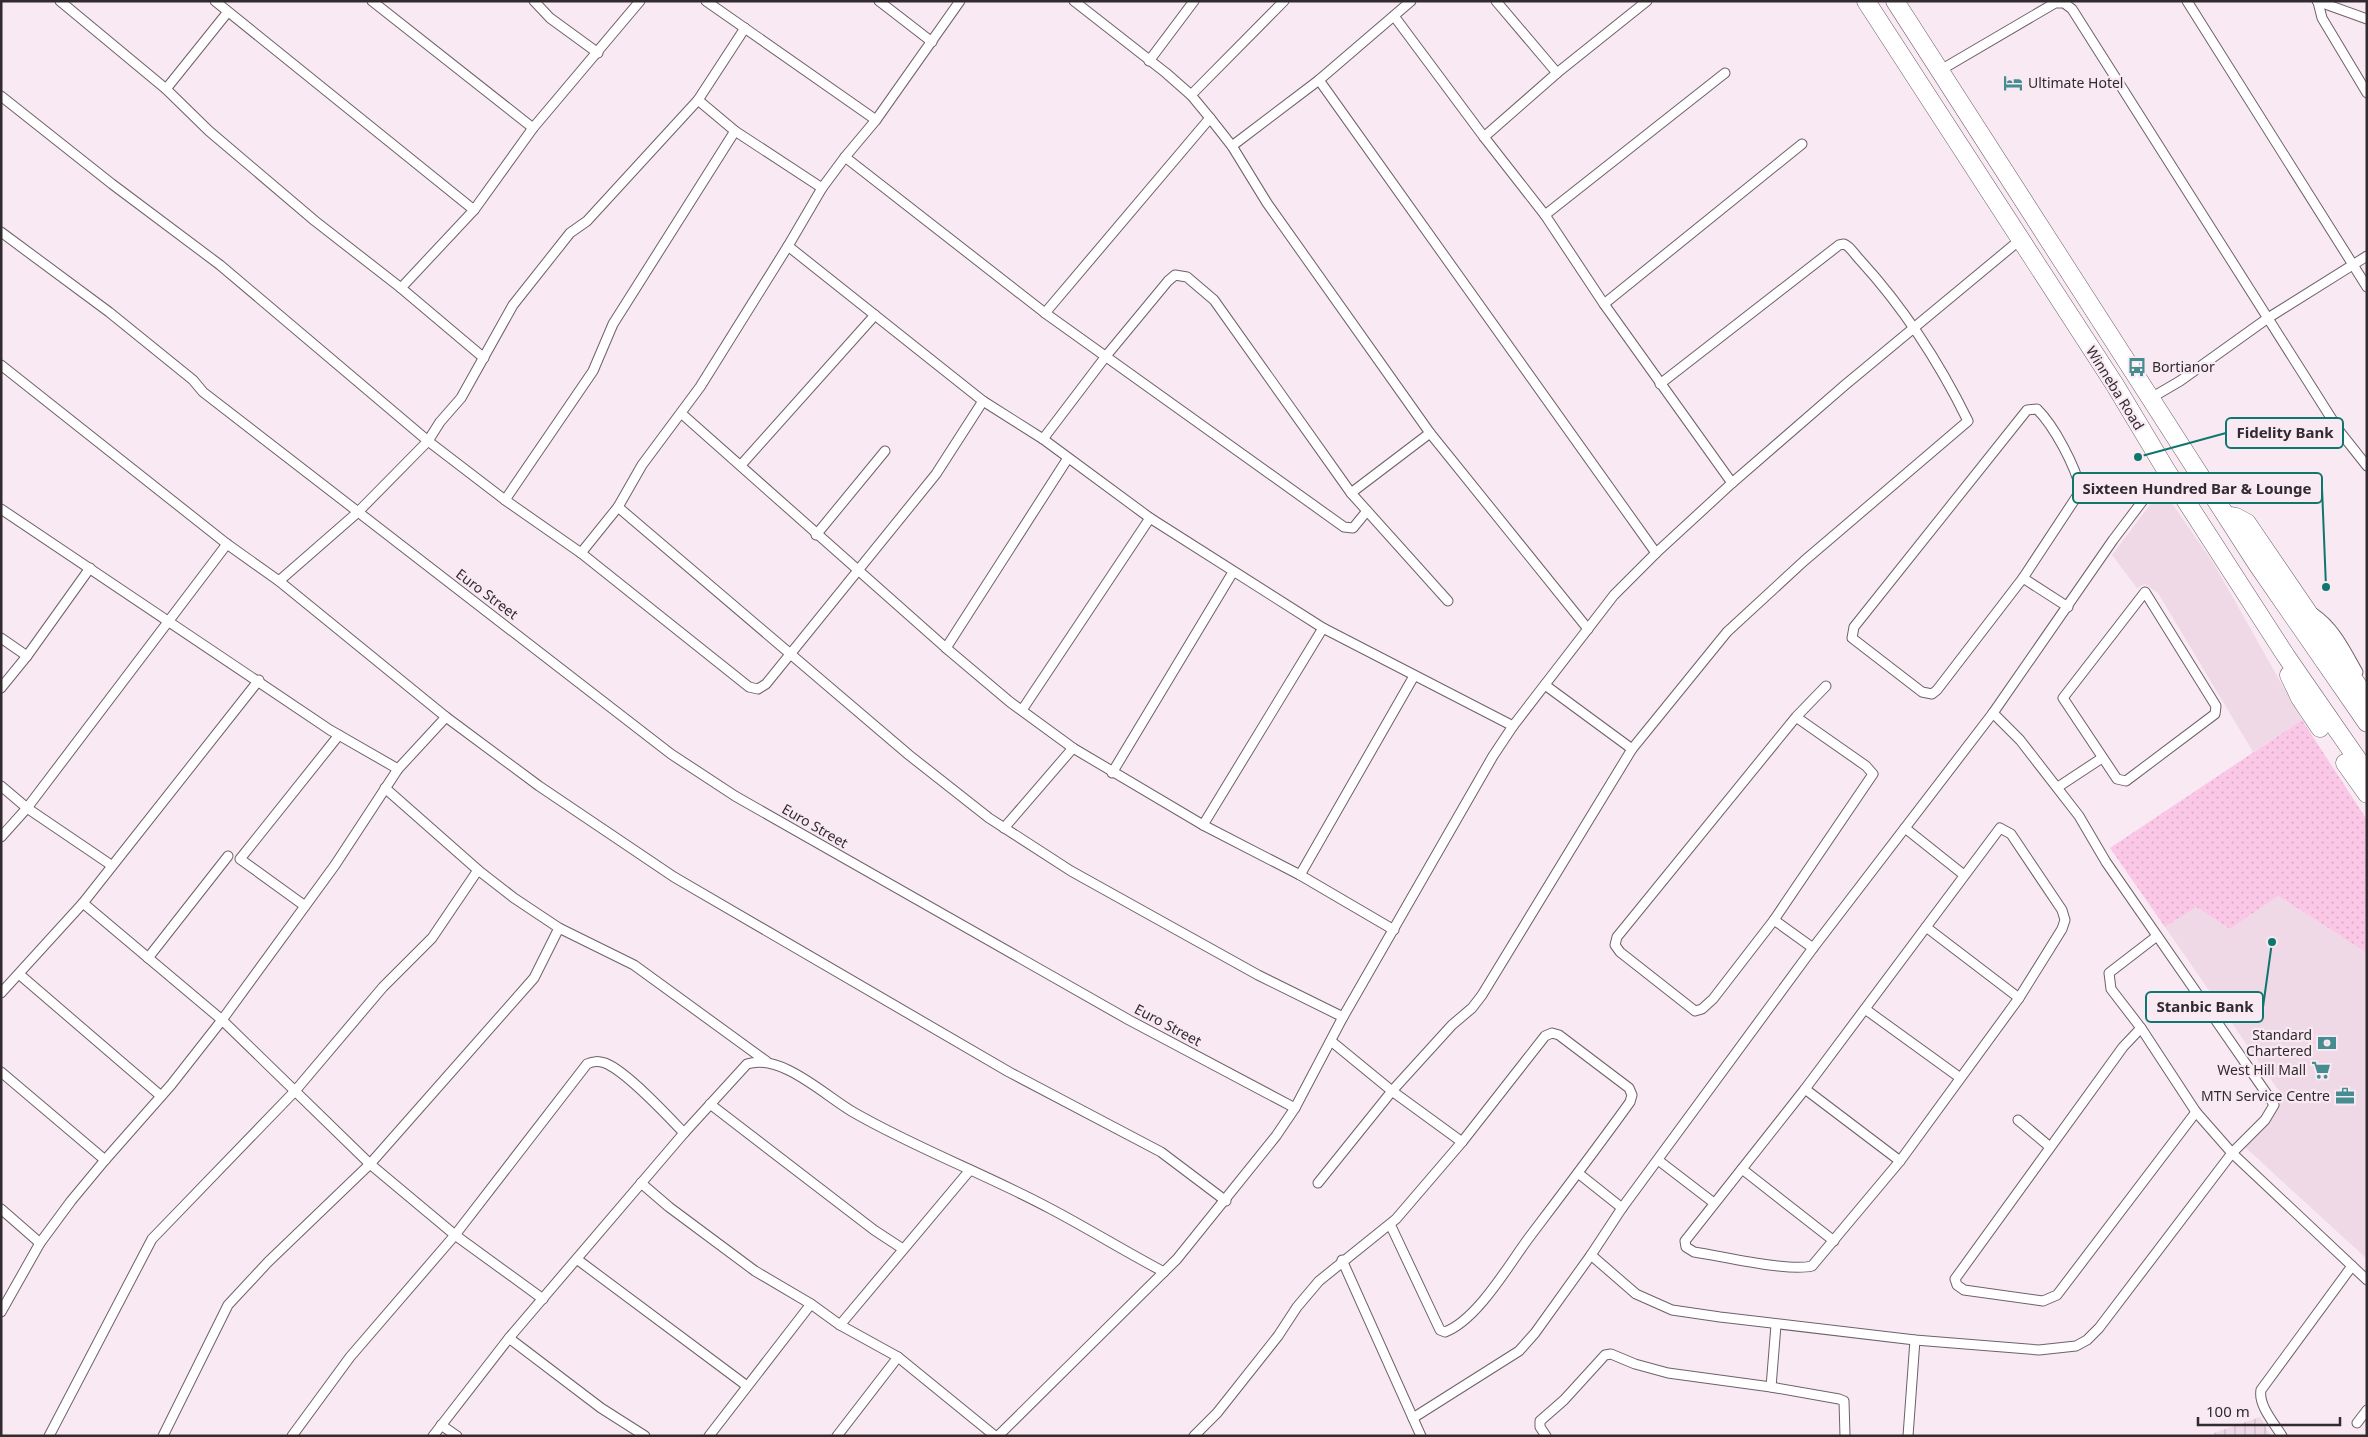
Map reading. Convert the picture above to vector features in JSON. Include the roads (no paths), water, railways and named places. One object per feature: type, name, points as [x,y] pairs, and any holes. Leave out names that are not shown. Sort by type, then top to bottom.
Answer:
[{"type":"highway","name":"Winneba Road","points":[[1866,1],[2115,385],[2166,470],[2258,612],[2367,773]]},
{"type":"highway","name":"Winneba Road","points":[[1896,1],[1939,71],[2257,564],[2367,723]]},
{"type":"highway","points":[[1920,86],[1932,78],[1944,83],[1953,92]]},
{"type":"highway","points":[[2226,515],[2236,517],[2248,523],[2367,699]]},
{"type":"highway","points":[[2258,612],[2300,698],[2367,794]]},
{"type":"street","points":[[60,1],[166,88],[232,151],[484,358]]},
{"type":"street","points":[[215,1],[227,13],[474,210]]},
{"type":"street","points":[[372,1],[533,128]]},
{"type":"street","points":[[534,1],[550,18],[598,53]]},
{"type":"street","points":[[401,288],[474,210],[533,128],[640,1]]},
{"type":"street","points":[[706,1],[876,120]]},
{"type":"street","points":[[879,1],[932,42]]},
{"type":"street","points":[[581,553],[618,507],[642,464],[682,414],[788,246],[822,188],[845,156],[876,120],[960,1]]},
{"type":"street","points":[[1149,61],[1194,1]]},
{"type":"street","points":[[1190,95],[1284,1]]},
{"type":"street","points":[[1232,146],[1319,80],[1411,1]]},
{"type":"street","points":[[1496,1],[1557,73]]},
{"type":"street","points":[[1484,137],[1557,73],[1647,1]]},
{"type":"street","points":[[2187,1],[2367,287]]},
{"type":"street","points":[[2318,2],[2367,19]]},
{"type":"street","points":[[2318,2],[2322,18],[2367,93]]},
{"type":"street","points":[[1080,3],[1190,95],[1210,118],[1232,146],[1267,203],[1430,432],[1588,629]]},
{"type":"street","points":[[1939,71],[2055,3],[2064,3],[2072,8],[2340,432],[2367,466]]},
{"type":"street","points":[[166,88],[227,13]]},
{"type":"street","points":[[1394,16],[1484,137],[1546,215],[1604,304],[1732,483]]},
{"type":"street","points":[[279,581],[358,512],[428,441],[440,422],[461,398],[513,305],[570,233],[587,221],[698,100],[744,28]]},
{"type":"street","points":[[1546,215],[1725,73]]},
{"type":"street","points":[[1319,80],[1656,554]]},
{"type":"street","points":[[1,96],[112,184],[233,275],[428,441],[505,500],[581,553],[750,687],[758,689],[766,684],[791,655],[936,474],[982,401]]},
{"type":"street","points":[[698,100],[734,131],[822,188]]},
{"type":"street","points":[[1045,313],[1210,118]]},
{"type":"street","points":[[505,500],[588,378],[612,324],[734,131]]},
{"type":"street","points":[[1604,304],[1802,144]]},
{"type":"street","points":[[845,156],[1045,313],[1347,529],[1353,528],[1367,511]]},
{"type":"street","name":"Euro Street","points":[[1,232],[109,312],[193,380],[203,392],[671,754],[735,796],[1129,1020],[1295,1108]]},
{"type":"street","points":[[641,1183],[756,1271],[811,1304],[840,1325],[898,1357],[996,1436],[1164,1272],[1197,1237],[1276,1136],[1295,1108],[1343,1017],[1493,756],[1513,726],[1614,595],[1732,483],[1912,328],[2021,239]]},
{"type":"street","points":[[1318,1183],[1392,1091],[1482,995],[1632,749],[1733,626],[1804,560],[1968,421],[1957,400],[1884,286],[1844,244],[1839,245],[1660,384]]},
{"type":"street","points":[[788,246],[982,401],[1043,439],[1150,518],[1323,628],[1513,726]]},
{"type":"street","points":[[2151,398],[2180,381],[2268,318],[2367,256]]},
{"type":"street","points":[[1043,439],[1106,356],[1168,281],[1175,275],[1186,277],[1214,300],[1351,493],[1448,601]]},
{"type":"street","points":[[740,465],[875,315]]},
{"type":"street","points":[[1,365],[227,544],[279,581],[446,717],[539,786],[674,877],[1009,1072],[1161,1152],[1226,1201]]},
{"type":"street","points":[[2037,409],[2051,426],[2078,476],[2081,490],[2023,578],[1932,694],[1922,692],[1852,638],[1854,627],[2027,410],[2037,409]]},
{"type":"street","points":[[682,414],[816,535],[859,570],[946,648],[1022,710],[1073,748],[1112,774],[1203,825],[1300,875],[1394,930]]},
{"type":"street","points":[[1351,493],[1430,432]]},
{"type":"street","points":[[816,535],[884,451]]},
{"type":"street","points":[[946,648],[1068,458]]},
{"type":"street","points":[[1413,1418],[1519,1351],[1535,1333],[1622,1208],[1814,948],[1993,713],[2113,540],[2166,470]]},
{"type":"street","points":[[618,507],[909,755],[1004,828],[1080,876],[1258,975],[1343,1017]]},
{"type":"street","points":[[1,509],[339,735],[398,769]]},
{"type":"street","points":[[1022,710],[1150,518]]},
{"type":"street","points":[[1,837],[27,808],[227,544]]},
{"type":"street","points":[[1,688],[27,656],[90,568]]},
{"type":"street","points":[[1112,774],[1233,572]]},
{"type":"street","points":[[2023,578],[2068,607]]},
{"type":"street","points":[[2145,592],[2216,706],[2215,714],[2126,781],[2117,779],[2102,758],[2063,698],[2145,592]]},
{"type":"street","points":[[2304,606],[2326,622],[2367,685]]},
{"type":"street","points":[[1203,825],[1323,628]]},
{"type":"street","points":[[1,638],[27,656]]},
{"type":"street","points":[[1300,875],[1414,676]]},
{"type":"street","points":[[1,993],[83,903],[111,865],[259,680]]},
{"type":"street","points":[[1545,685],[1632,749]]},
{"type":"street","points":[[1796,717],[1866,766],[1873,774],[1774,920],[1714,999],[1702,1009],[1695,1010],[1620,952],[1615,945],[1617,937],[1796,717],[1826,686]]},
{"type":"street","points":[[1591,1255],[1636,1294],[1672,1310],[1776,1325],[1915,1340],[2040,1350],[2076,1346],[2087,1340],[2195,1205],[2232,1153],[2265,1120],[2274,1105],[2106,862],[2079,816],[2020,740],[1993,713]]},
{"type":"street","points":[[1,1312],[40,1243],[104,1160],[161,1096],[222,1020],[305,906],[398,769],[446,717]]},
{"type":"street","points":[[305,906],[240,860],[339,735]]},
{"type":"street","points":[[1004,828],[1073,748]]},
{"type":"street","points":[[2058,787],[2102,758]]},
{"type":"street","points":[[1,786],[27,808],[111,865]]},
{"type":"street","points":[[385,788],[478,870],[558,928],[634,964],[766,1061],[779,1065],[852,1112],[902,1139],[1051,1209],[1164,1272]]},
{"type":"street","points":[[1905,828],[1964,874]]},
{"type":"street","points":[[2000,828],[2006,829],[2062,910],[2065,920],[2062,929],[2019,998],[1959,1077],[1900,1161],[1812,1266],[1803,1268],[1694,1252],[1686,1247],[1685,1241],[1805,1089],[1926,927],[1996,830],[2000,828]]},
{"type":"street","points":[[148,958],[228,856]]},
{"type":"street","points":[[49,1436],[152,1239],[295,1091],[383,987],[432,938],[478,870]]},
{"type":"street","points":[[83,903],[222,1020],[370,1164],[455,1235],[543,1299]]},
{"type":"street","points":[[1774,920],[1814,948]]},
{"type":"street","points":[[1926,927],[2019,998]]},
{"type":"street","points":[[163,1436],[228,1305],[268,1262],[370,1164],[534,978],[558,928]]},
{"type":"street","points":[[2157,936],[2109,973],[2111,989],[2141,1028],[2196,1112],[2232,1153],[2367,1280]]},
{"type":"street","points":[[19,974],[161,1096]]},
{"type":"street","points":[[1865,1009],[1959,1077]]},
{"type":"street","points":[[2141,1028],[2123,1047],[2050,1146],[1955,1279],[1957,1285],[1964,1290],[2043,1301],[2057,1295],[2196,1112]]},
{"type":"street","points":[[1194,1436],[1217,1412],[1319,1281],[1342,1260],[1390,1224],[1462,1142],[1544,1036],[1552,1033],[1559,1035],[1629,1088],[1632,1095],[1578,1174],[1472,1312],[1453,1329],[1445,1332],[1440,1330],[1390,1224]]},
{"type":"street","points":[[1331,1041],[1392,1091],[1462,1142]]},
{"type":"street","points":[[292,1436],[350,1357],[455,1235],[586,1064],[596,1061],[607,1064],[620,1073],[684,1133]]},
{"type":"street","points":[[433,1436],[509,1338],[578,1260],[684,1133],[747,1064],[766,1061]]},
{"type":"street","points":[[1,1072],[104,1160]]},
{"type":"street","points":[[1805,1089],[1900,1161]]},
{"type":"street","points":[[710,1104],[874,1230],[904,1249]]},
{"type":"street","points":[[2018,1120],[2050,1146]]},
{"type":"street","points":[[1658,1160],[1714,1203]]},
{"type":"street","points":[[840,1325],[970,1170]]},
{"type":"street","points":[[1742,1170],[1834,1241]]},
{"type":"street","points":[[1578,1174],[1622,1208]]},
{"type":"street","points":[[1,1209],[40,1243]]},
{"type":"street","points":[[578,1260],[747,1386]]},
{"type":"street","points":[[1342,1260],[1421,1436]]},
{"type":"street","points":[[2282,1436],[2265,1409],[2260,1396],[2261,1390],[2352,1266]]},
{"type":"street","points":[[709,1436],[811,1304]]},
{"type":"street","points":[[1771,1387],[1776,1325]]},
{"type":"street","points":[[509,1338],[601,1408],[645,1436]]},
{"type":"street","points":[[1908,1436],[1915,1340]]},
{"type":"street","points":[[1546,1436],[1540,1427],[1540,1421],[1564,1400],[1604,1355],[1611,1354],[1635,1364],[1668,1373],[1771,1387],[1844,1401],[1845,1436]]},
{"type":"street","points":[[837,1436],[898,1357]]},
{"type":"street","points":[[2357,1423],[2367,1410]]},
{"type":"street","points":[[441,1425],[457,1436]]},
{"type":"place","name":"Ultimate Hotel","points":[[2013,83]]},
{"type":"place","name":"Bortianor","points":[[2137,367]]},
{"type":"place","name":"Fidelity Bank","points":[[2138,457]]},
{"type":"place","name":"Sixteen Hundred Bar & Lounge","points":[[2326,587]]},
{"type":"place","name":"Stanbic Bank","points":[[2272,942]]},
{"type":"place","name":"Standard Chartered","points":[[2327,1043]]},
{"type":"place","name":"West Hill Mall","points":[[2321,1070]]},
{"type":"place","name":"MTN Service Centre","points":[[2345,1096]]}]
